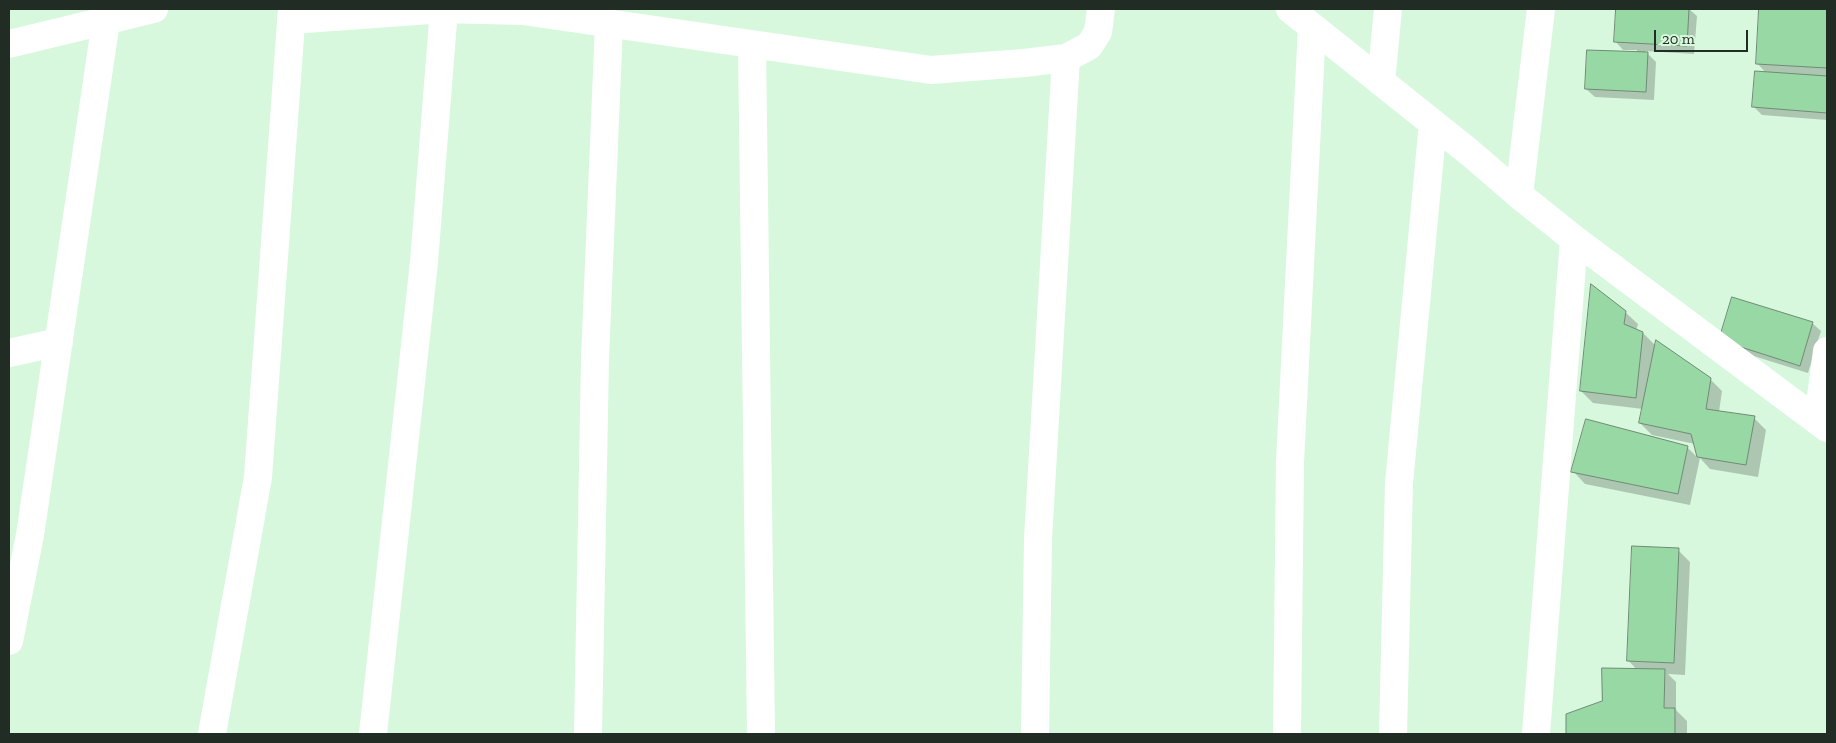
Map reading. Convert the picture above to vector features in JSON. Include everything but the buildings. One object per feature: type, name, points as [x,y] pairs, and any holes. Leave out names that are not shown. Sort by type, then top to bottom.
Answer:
[{"type":"street","points":[[9,44],[92,19],[154,9]]},
{"type":"street","points":[[212,734],[258,477],[292,14],[444,9],[523,11],[752,45],[819,52],[932,70],[1066,58],[1089,46],[1098,32],[1101,9]]},
{"type":"street","points":[[373,734],[424,262],[444,9]]},
{"type":"street","points":[[1290,9],[1574,238],[1823,424]]},
{"type":"street","points":[[1381,82],[1388,9]]},
{"type":"street","points":[[1519,195],[1541,9]]},
{"type":"street","points":[[9,642],[30,535],[59,342],[92,19]]},
{"type":"street","points":[[588,734],[595,359],[609,24]]},
{"type":"street","points":[[1287,734],[1290,462],[1312,27]]},
{"type":"street","points":[[752,45],[761,734]]},
{"type":"street","points":[[1035,734],[1038,539],[1066,58]]},
{"type":"street","points":[[1393,734],[1399,483],[1433,123]]},
{"type":"street","points":[[1536,734],[1574,238]]},
{"type":"street","points":[[9,353],[59,342]]},
{"type":"street","points":[[1823,424],[1827,358]]}]
